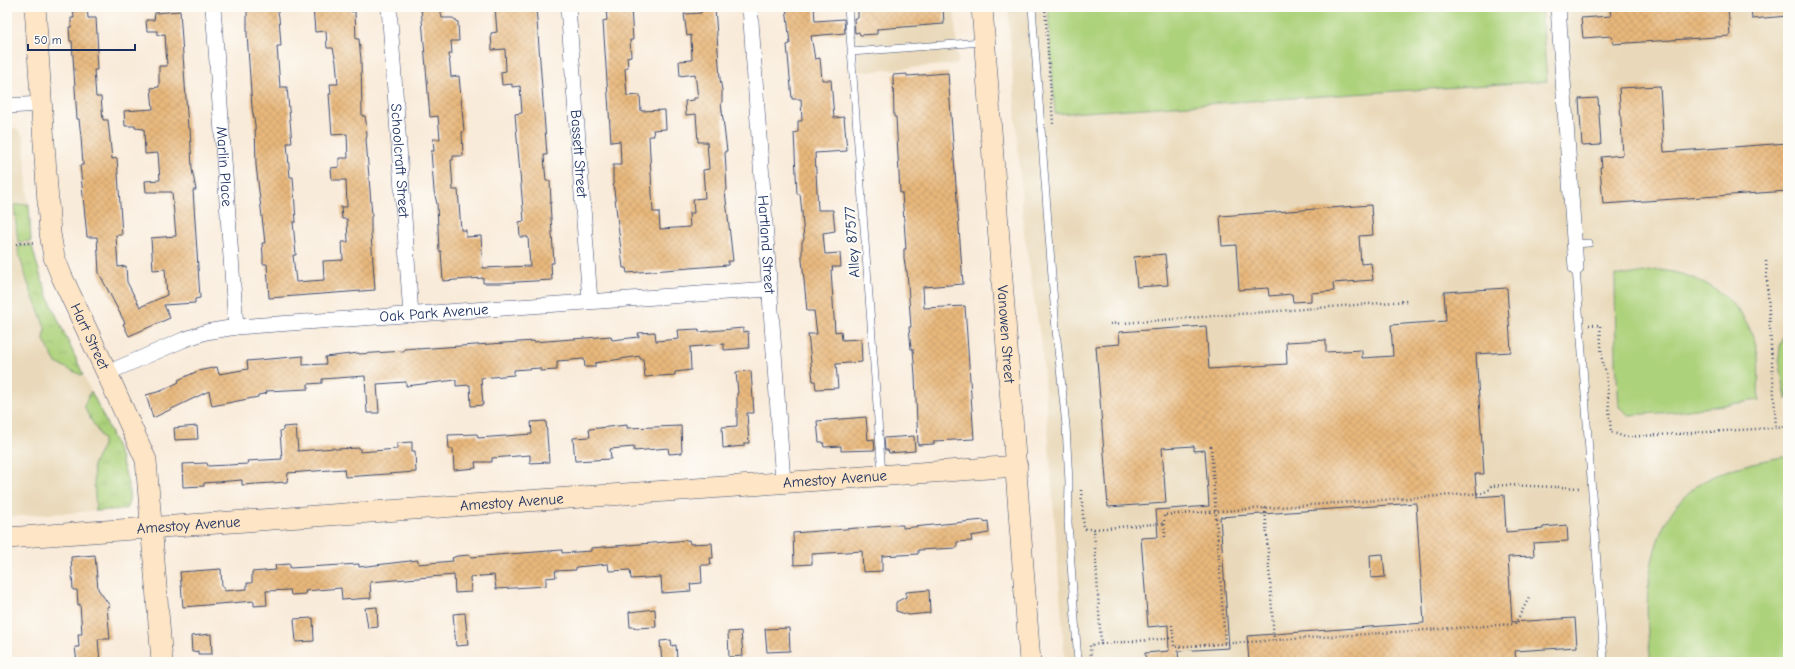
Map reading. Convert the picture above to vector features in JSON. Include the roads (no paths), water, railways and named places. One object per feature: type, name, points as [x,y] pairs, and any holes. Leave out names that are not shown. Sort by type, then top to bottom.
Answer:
[{"type":"street","name":"Hart Street","points":[[34,7],[50,233],[54,257],[62,278],[146,460],[162,662]]},
{"type":"street","name":"Marlin Place","points":[[213,7],[236,327]]},
{"type":"street","name":"Schoolcraft Street","points":[[389,7],[411,315]]},
{"type":"street","name":"Bassett Street","points":[[568,7],[590,301]]},
{"type":"street","name":"Hartland Street","points":[[750,7],[783,482]]},
{"type":"street","name":"Vanowen Street","points":[[982,7],[1030,662]]},
{"type":"street","points":[[1558,7],[1582,243],[1576,268]]},
{"type":"street","points":[[7,106],[41,104]]},
{"type":"street","name":"Oak Park Avenue","points":[[107,373],[183,340],[206,332],[236,327],[769,289]]},
{"type":"street","name":"Amestoy Avenue","points":[[7,538],[1016,466]]},
{"type":"lane","name":"Alley 87577","points":[[848,7],[850,52],[882,475]]},
{"type":"lane","points":[[1032,7],[1056,330],[1066,426],[1069,487],[1068,522],[1078,662]]},
{"type":"lane","points":[[850,52],[984,42]]},
{"type":"lane","points":[[1576,268],[1604,662]]}]
